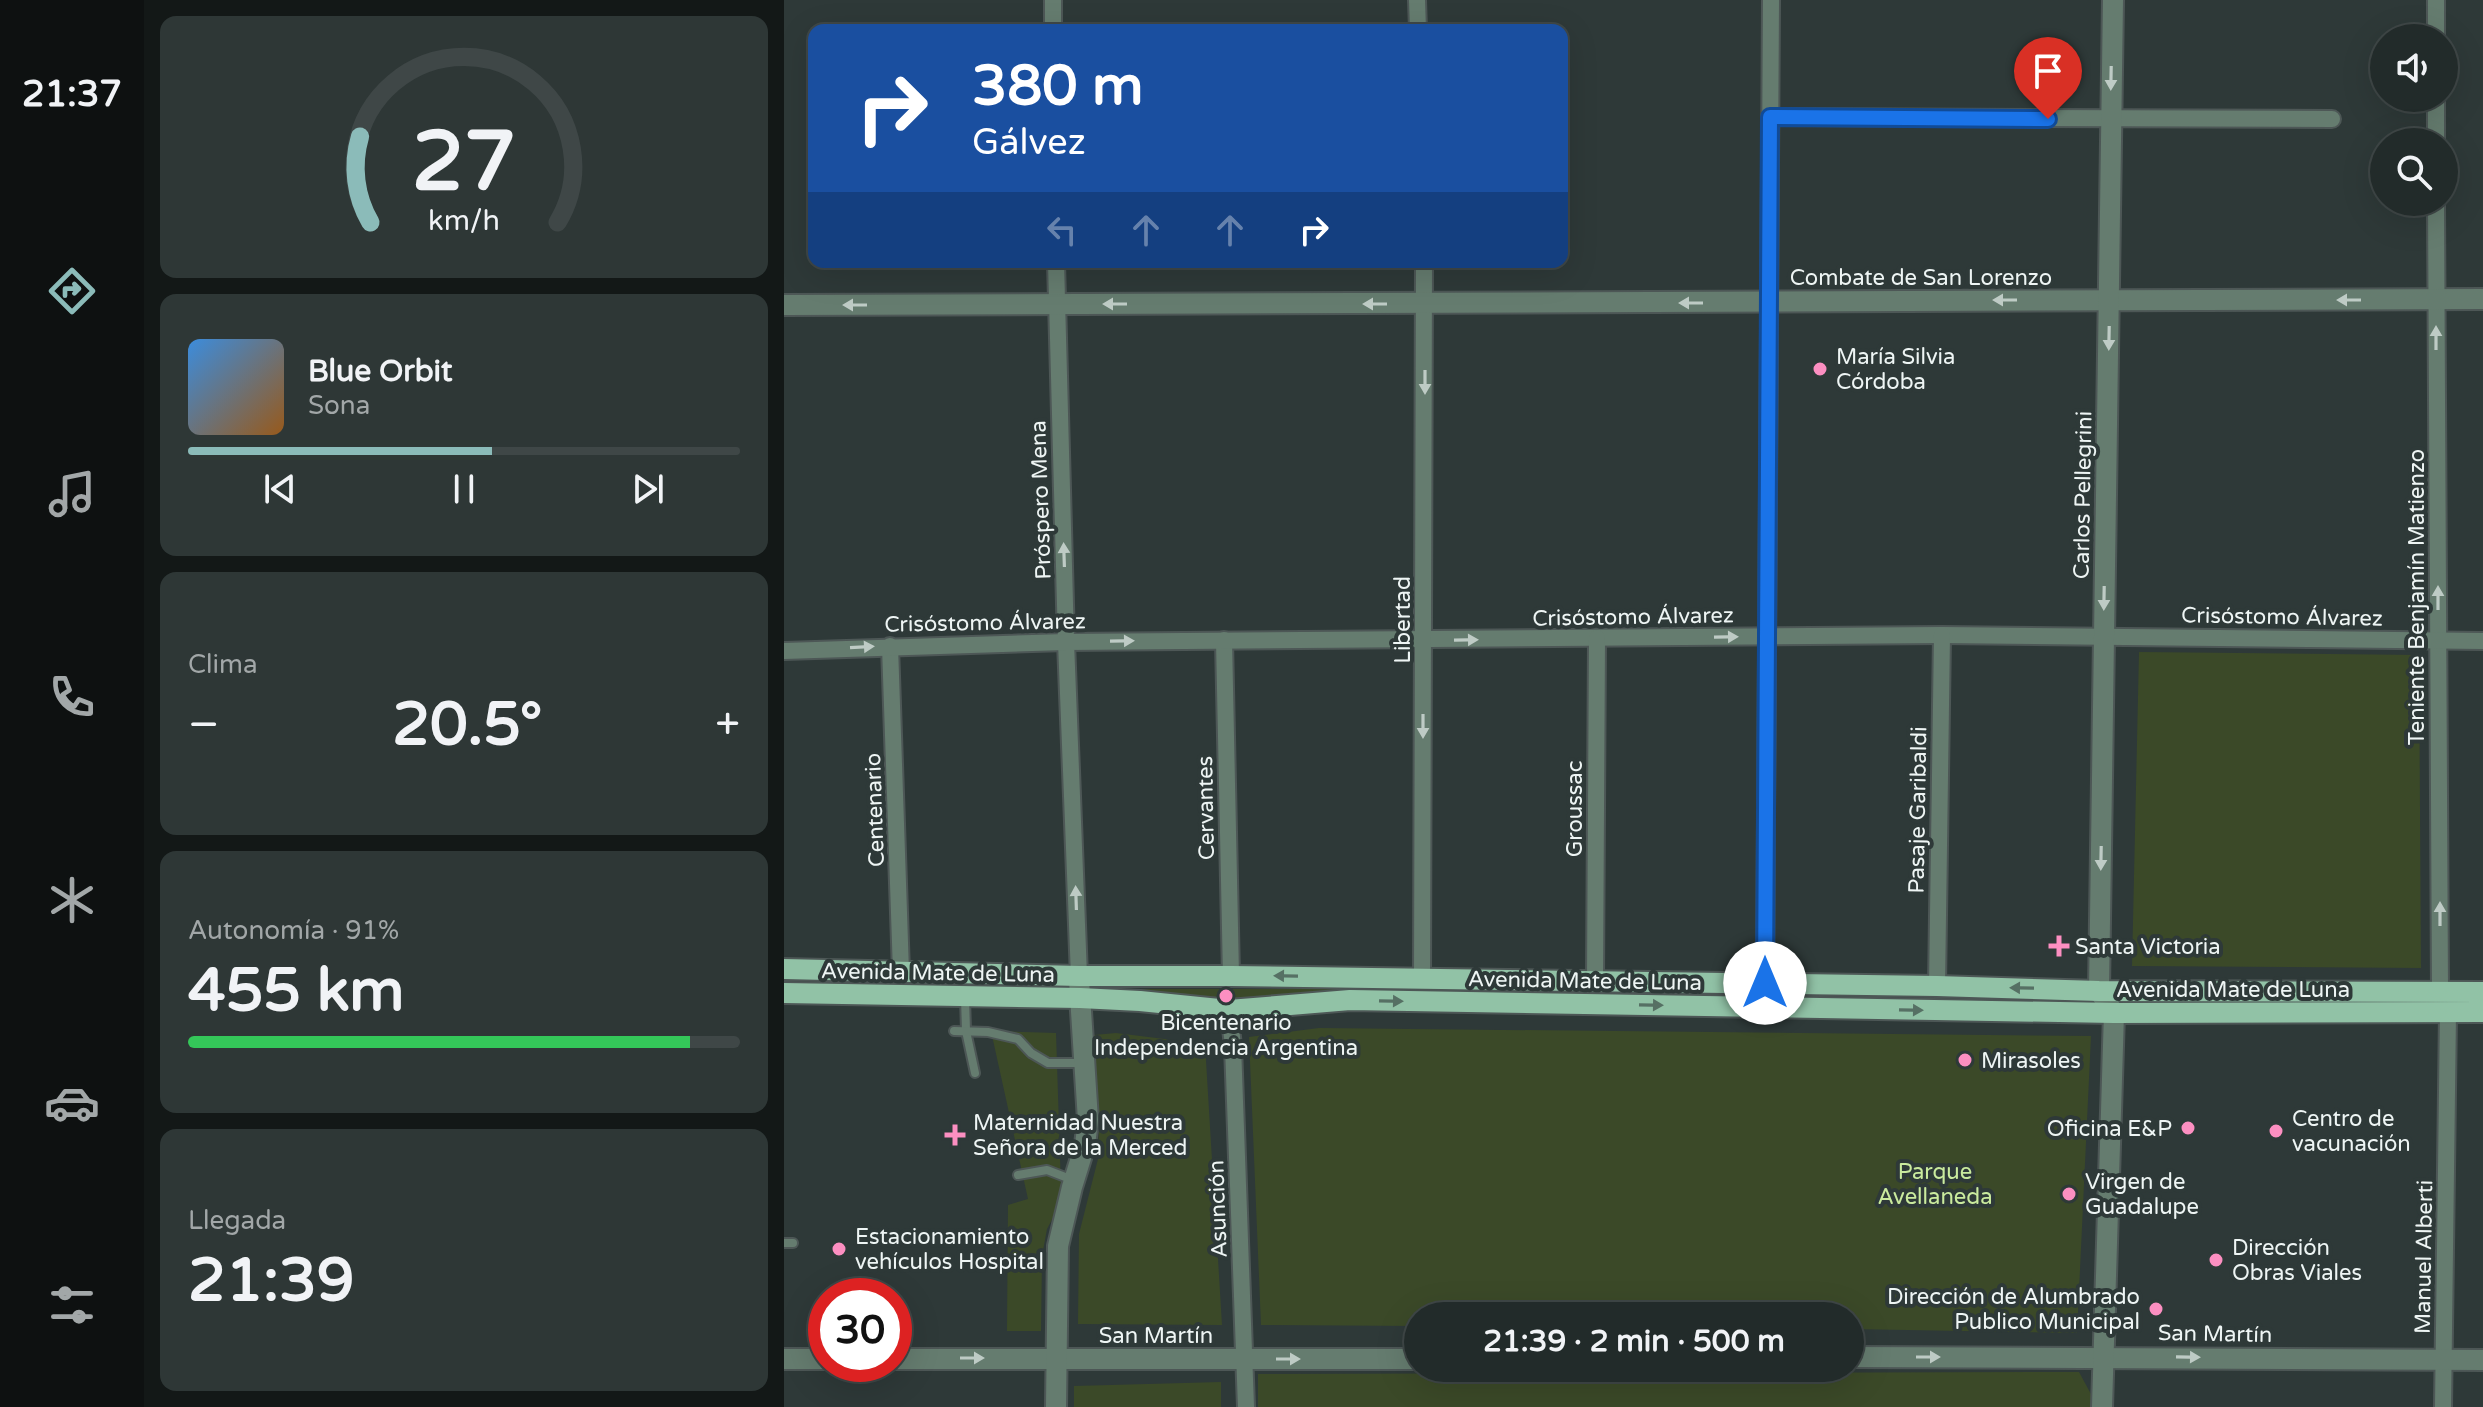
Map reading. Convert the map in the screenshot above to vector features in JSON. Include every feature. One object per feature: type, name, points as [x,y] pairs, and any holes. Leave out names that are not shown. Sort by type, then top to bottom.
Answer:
[{"type":"main road","name":"Avenida Mate de Luna","points":[[784,969],[1079,976],[1595,980],[2099,991],[2483,992]]},
{"type":"main road","name":"Avenida Mate de Luna","points":[[784,993],[1080,998],[1229,1010],[1350,1000],[2114,1013],[2483,1012]]},
{"type":"street","points":[[1053,0],[1053,24]]},
{"type":"street","points":[[1417,0],[1418,24]]},
{"type":"street","points":[[1765,983],[1771,0]]},
{"type":"street","name":"Carlos Pellegrini","points":[[2099,991],[2113,0]]},
{"type":"street","points":[[2436,0],[2436,24]]},
{"type":"street","points":[[1770,117],[2332,119]]},
{"type":"street","name":"Teniente Benjamín Matienzo","points":[[2436,216],[2440,992]]},
{"type":"street","name":"Próspero Mena","points":[[1056,268],[1079,976]]},
{"type":"street","name":"Libertad","points":[[1422,978],[1424,268]]},
{"type":"street","name":"Combate de San Lorenzo","points":[[784,305],[2483,299]]},
{"type":"street","name":"Crisóstomo Álvarez","points":[[784,651],[1066,642],[1942,635],[2483,641]]},
{"type":"street","name":"Pasaje Garibaldi","points":[[1937,986],[1942,635]]},
{"type":"street","name":"Groussac","points":[[1595,980],[1597,638]]},
{"type":"street","name":"Cervantes","points":[[1224,640],[1231,976]]},
{"type":"street","name":"Centenario","points":[[890,646],[901,972]]},
{"type":"street","points":[[1056,1407],[1058,1246],[1085,1145],[1088,1120],[1079,976]]},
{"type":"street","points":[[2099,991],[2114,1013],[2102,1407]]},
{"type":"street","name":"Asunción","points":[[1229,1010],[1233,1046],[1246,1407]]},
{"type":"street","name":"Manuel Alberti","points":[[2443,1407],[2448,1012]]},
{"type":"street","name":"San Martín","points":[[1864,1357],[2483,1360]]},
{"type":"street","points":[[784,1359],[808,1359]]},
{"type":"street","name":"San Martín","points":[[912,1359],[1404,1359]]},
{"type":"lane","points":[[965,996],[966,1031],[975,1073]]},
{"type":"lane","points":[[954,1031],[988,1032],[1018,1039],[1031,1053],[1048,1063],[1085,1063]]},
{"type":"lane","points":[[1018,1175],[1047,1170],[1074,1181]]},
{"type":"green space","points":[[2139,652],[2419,655],[2421,968],[2132,966]]},
{"type":"green space","points":[[1097,989],[1349,989],[1349,992],[1224,1000]]},
{"type":"green space","name":"Parque Avellaneda","points":[[1319,1028],[2091,1036],[2077,1333],[1864,1329],[1864,1302],[1404,1302],[1404,1326],[1261,1325],[1249,1037]]},
{"type":"green space","points":[[991,1031],[1056,1033],[1061,1188],[1056,1212],[1047,1229],[1042,1256],[1041,1331],[1007,1331],[1008,1205],[1028,1199]]},
{"type":"green space","points":[[1116,1033],[1205,1044],[1222,1325],[1078,1324],[1079,1234],[1098,1159],[1094,1035]]},
{"type":"green space","points":[[2079,1372],[2092,1396],[2092,1407],[1258,1407],[1258,1374],[1404,1374],[1404,1382],[1864,1382],[1864,1373]]},
{"type":"green space","points":[[1221,1382],[1221,1407],[1074,1407],[1074,1386]]},
{"type":"place","name":"María Silvia Córdoba","points":[[1820,369]]},
{"type":"place","name":"Santa Victoria","points":[[2059,946]]},
{"type":"place","name":"Bicentenario Independencia Argentina","points":[[1226,996]]},
{"type":"place","name":"Mirasoles","points":[[1965,1060]]},
{"type":"place","name":"Oficina E&P","points":[[2188,1128]]},
{"type":"place","name":"Centro de vacunación","points":[[2276,1131]]},
{"type":"place","name":"Maternidad Nuestra Señora de la Merced","points":[[955,1135]]},
{"type":"place","name":"Virgen de Guadalupe","points":[[2069,1194]]},
{"type":"place","name":"Estacionamiento vehículos Hospital","points":[[839,1249]]},
{"type":"place","name":"Dirección Obras Viales","points":[[2216,1260]]},
{"type":"place","name":"Dirección de Alumbrado Publico Municipal","points":[[2156,1309]]},
{"type":"route","points":[[1765,983],[1770,117],[2048,119]]}]
